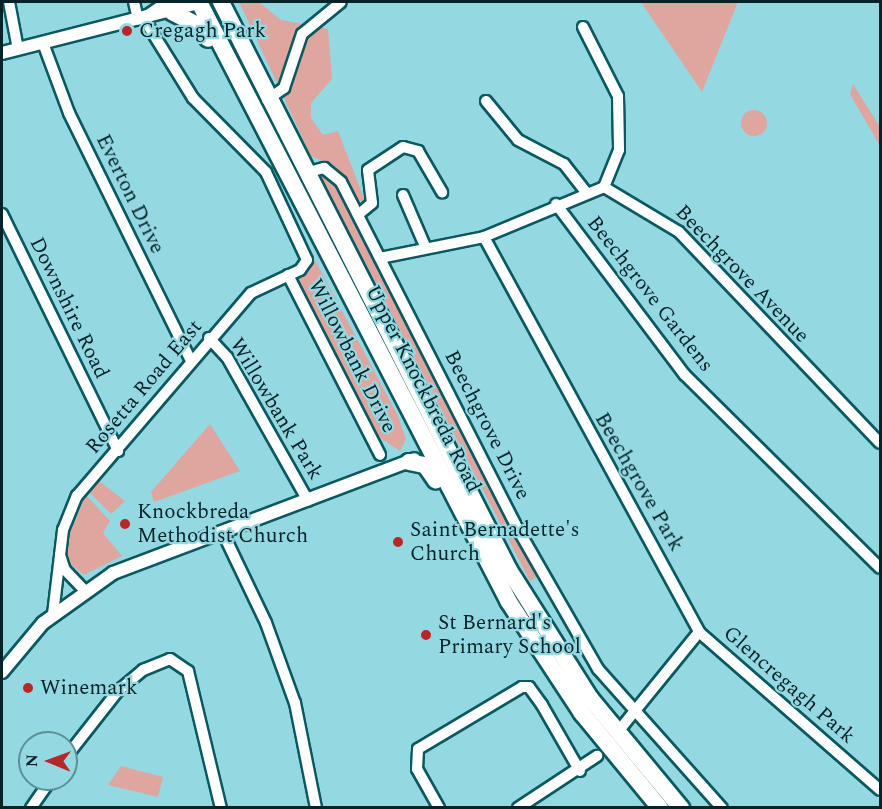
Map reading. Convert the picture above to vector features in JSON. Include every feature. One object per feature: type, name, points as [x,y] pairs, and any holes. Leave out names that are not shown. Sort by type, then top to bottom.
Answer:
[{"type":"highway","name":"Upper Knockbreda Road","points":[[200,2],[283,170],[493,573],[541,654],[607,744],[660,807]]},
{"type":"highway","name":"Upper Knockbreda Road","points":[[221,2],[304,173],[509,570],[607,744],[681,807]]},
{"type":"highway","points":[[171,7],[203,30],[241,103],[266,135]]},
{"type":"highway","points":[[283,170],[304,173],[297,196]]},
{"type":"highway","points":[[409,462],[429,469],[471,548],[493,573]]},
{"type":"street","points":[[9,2],[6,15],[18,49]]},
{"type":"street","points":[[134,2],[141,20],[193,98],[252,155],[274,186],[307,260],[288,275]]},
{"type":"street","points":[[2,53],[141,20],[171,7],[200,2]]},
{"type":"street","points":[[267,100],[284,88],[302,34],[341,2]]},
{"type":"street","points":[[380,258],[425,246],[484,237],[556,204],[604,187],[619,150],[618,96],[582,27]]},
{"type":"street","name":"Everton Drive","points":[[43,43],[69,113],[190,359]]},
{"type":"street","points":[[486,101],[518,140],[564,164],[586,192]]},
{"type":"street","points":[[358,214],[372,203],[368,170],[403,147],[418,151],[442,192]]},
{"type":"street","name":"Beechgrove Drive","points":[[304,173],[321,167],[332,173],[358,214],[555,599],[598,669],[635,713],[722,807]]},
{"type":"street","name":"Beechgrove Avenue","points":[[604,187],[679,232],[880,443]]},
{"type":"street","points":[[403,195],[425,246]]},
{"type":"street","name":"Beechgrove Gardens","points":[[556,204],[666,353],[880,568]]},
{"type":"street","name":"Downshire Road","points":[[2,214],[118,451]]},
{"type":"street","name":"Beechgrove Park","points":[[484,237],[699,632]]},
{"type":"street","name":"Rosetta Road East","points":[[53,614],[59,549],[77,496],[118,451],[190,359],[251,293],[288,275]]},
{"type":"street","name":"Willowbank Drive","points":[[288,275],[380,455]]},
{"type":"street","name":"Willowbank Park","points":[[209,338],[227,357],[308,501]]},
{"type":"street","points":[[2,672],[53,614],[84,591],[135,563],[308,501],[430,452]]},
{"type":"street","points":[[222,531],[266,623],[295,703],[316,807]]},
{"type":"street","points":[[59,549],[72,579],[84,591]]},
{"type":"street","points":[[54,586],[72,579]]},
{"type":"street","points":[[518,807],[580,771],[635,713],[699,632]]},
{"type":"street","name":"Glencregagh Park","points":[[699,632],[880,790]]},
{"type":"street","points":[[78,742],[118,691],[142,670],[170,659],[188,671],[221,807]]},
{"type":"street","points":[[439,807],[417,769],[418,748],[522,687],[529,687],[542,705],[580,771]]},
{"type":"street","points":[[31,807],[42,791]]},
{"type":"shaded area","points":[[239,2],[259,2],[281,20],[328,29],[332,79],[311,103],[311,118],[323,135],[338,131],[365,201],[359,201],[336,167],[311,156]]},
{"type":"shaded area","points":[[641,2],[738,2],[702,92]]},
{"type":"shaded area","points":[[853,84],[880,127],[880,146],[850,94]]},
{"type":"shaded area","points":[[754,110],[763,114],[767,123],[763,132],[754,136],[745,132],[741,123],[745,114]]},
{"type":"shaded area","points":[[323,172],[337,183],[538,576],[530,581],[319,173]]},
{"type":"shaded area","points":[[315,260],[397,414],[406,439],[400,451],[379,437],[313,311],[297,275]]},
{"type":"shaded area","points":[[210,424],[240,471],[154,502],[151,492]]},
{"type":"shaded area","points":[[99,481],[125,501],[111,514],[89,492]]},
{"type":"shaded area","points":[[86,495],[110,521],[103,533],[122,556],[84,575],[68,562],[65,545]]},
{"type":"shaded area","points":[[121,766],[163,777],[158,797],[108,785]]},
{"type":"place","name":"Cregagh Park","points":[[127,31]]},
{"type":"place","name":"Knockbreda Methodist Church","points":[[125,524]]},
{"type":"place","name":"Saint Bernadette's Church","points":[[398,542]]},
{"type":"place","name":"St Bernard's Primary School","points":[[426,635]]},
{"type":"place","name":"Winemark","points":[[28,688]]}]
